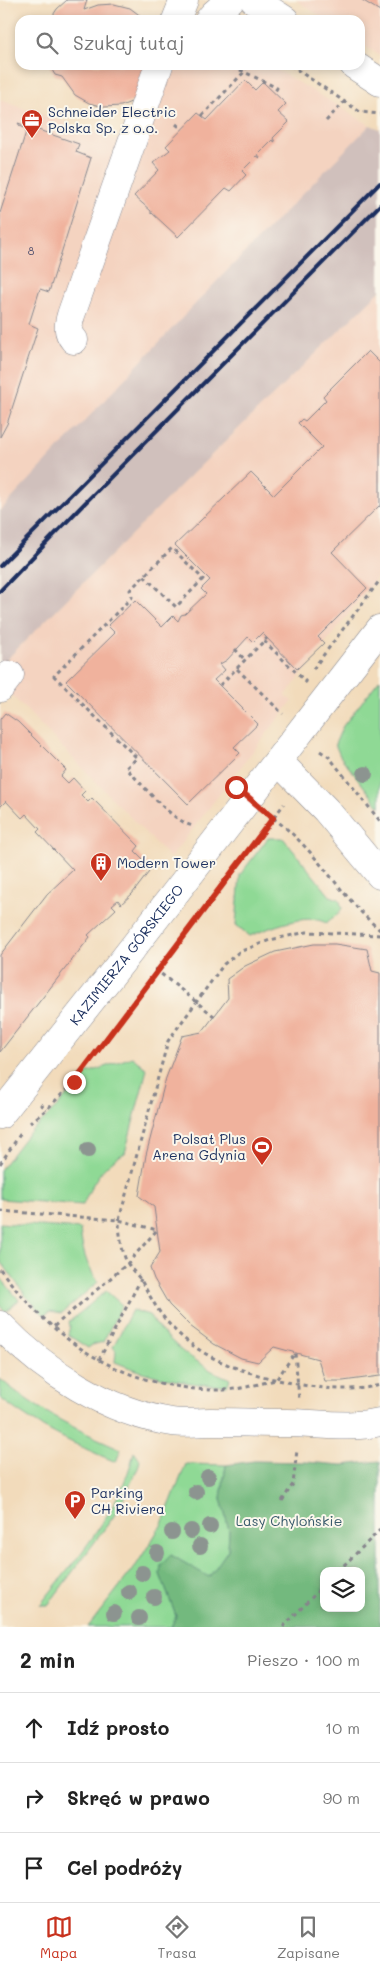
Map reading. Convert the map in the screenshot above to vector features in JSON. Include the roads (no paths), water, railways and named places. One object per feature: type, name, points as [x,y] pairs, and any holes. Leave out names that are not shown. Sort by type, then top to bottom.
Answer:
[{"type":"street","points":[[178,15],[184,0]]},
{"type":"street","points":[[213,15],[230,0]]},
{"type":"street","points":[[254,0],[277,15]]},
{"type":"street","points":[[74,340],[69,335],[68,325],[71,315],[157,70]]},
{"type":"street","points":[[137,126],[175,70]]},
{"type":"street","points":[[362,70],[380,82]]},
{"type":"street","name":"KAZIMIERZA GÓRSKIEGO","points":[[0,1115],[124,959],[380,629]]},
{"type":"street","points":[[278,760],[326,810],[380,876]]},
{"type":"street","points":[[0,1325],[21,1347],[53,1372],[89,1394],[132,1411],[172,1422],[299,1423],[343,1426],[380,1422]]},
{"type":"railway","points":[[0,566],[380,183]]},
{"type":"railway","points":[[0,591],[380,205]]},
{"type":"place","name":"Schneider Electric Polska Sp. z o.o.","points":[[32,139]]},
{"type":"place","name":"Modern Tower","points":[[101,882]]},
{"type":"place","name":"Polsat Plus Arena Gdynia","points":[[262,1166]]},
{"type":"place","name":"Parking CH Riviera","points":[[75,1520]]},
{"type":"park label","name":"Lasy Chylońskie","points":[[289,1521]]}]
